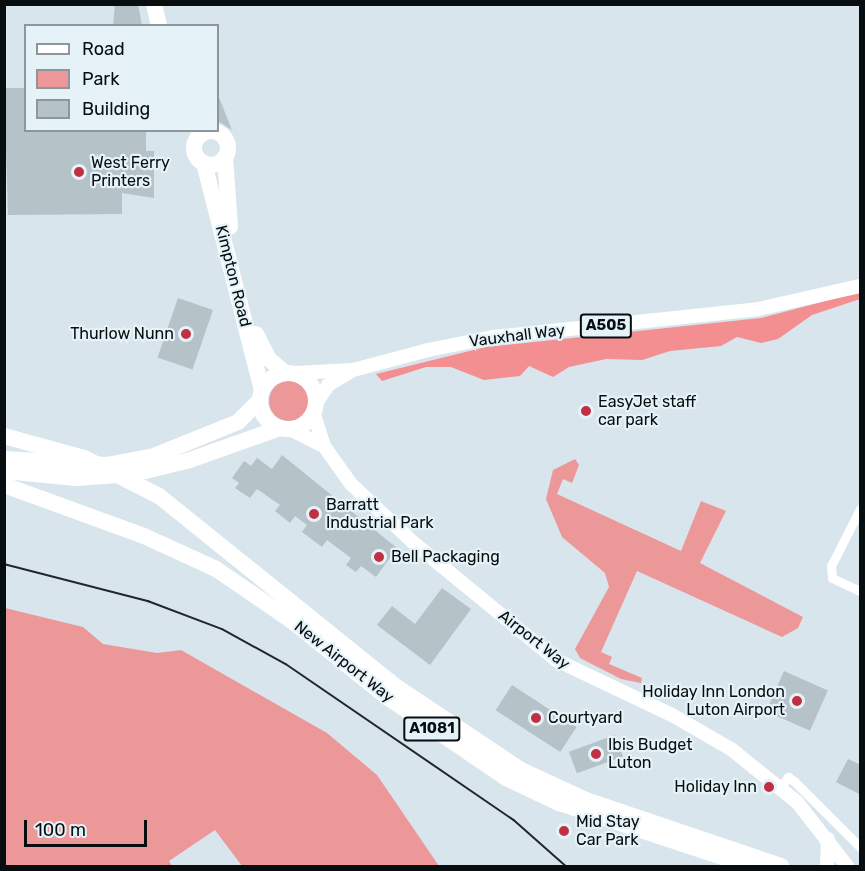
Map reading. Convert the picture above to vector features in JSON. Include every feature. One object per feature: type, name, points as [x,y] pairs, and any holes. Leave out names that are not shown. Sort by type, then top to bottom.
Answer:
[{"type":"highway","points":[[154,4],[159,24]]},
{"type":"highway","points":[[196,136],[196,154],[204,163],[213,165],[225,157],[226,141],[215,132]]},
{"type":"highway","name":"Kimpton Road","points":[[225,157],[229,223],[254,329],[269,359],[290,373]]},
{"type":"highway","name":"Kimpton Road","points":[[204,163],[261,395]]},
{"type":"highway","points":[[4,459],[107,465],[154,456],[238,422],[261,395],[271,378],[290,373],[313,388],[315,407],[304,424],[285,428],[190,460],[133,474],[76,478],[4,471]]},
{"type":"highway","points":[[261,395],[265,417],[285,428]]},
{"type":"highway","name":"New Airport Way","points":[[4,436],[66,452],[113,470],[159,496],[398,688],[521,770],[586,800],[781,867]]},
{"type":"highway","name":"New Airport Way","points":[[4,485],[144,536],[216,569],[292,621],[387,697],[506,778],[559,804],[749,867]]},
{"type":"main road","name":"Vauxhall Way","points":[[290,373],[353,370],[465,342],[758,309],[861,286]]},
{"type":"main road","name":"Vauxhall Way","points":[[315,407],[328,385],[353,370]]},
{"type":"main road","name":"Airport Way","points":[[315,407],[324,446],[368,503],[556,660],[672,715],[784,783],[847,867]]},
{"type":"main road","name":"Airport Way","points":[[285,428],[324,446]]},
{"type":"main road","points":[[826,867],[828,839]]},
{"type":"street","points":[[861,509],[831,566],[832,578],[861,591]]},
{"type":"street","points":[[784,783],[861,847]]},
{"type":"green space","points":[[289,381],[303,387],[309,401],[303,415],[289,421],[275,415],[269,401],[275,387]]},
{"type":"green space","points":[[575,459],[579,465],[572,483],[563,479],[557,494],[681,551],[701,501],[726,511],[700,563],[803,617],[798,628],[782,637],[637,571],[601,652],[612,657],[609,664],[642,678],[641,683],[621,679],[580,658],[575,649],[609,587],[605,573],[562,537],[546,499],[553,470]]},
{"type":"green space","points":[[5,608],[83,627],[103,644],[157,653],[181,650],[327,733],[377,775],[439,866],[242,866],[215,830],[169,861],[172,866],[5,866]]},
{"type":"shaded area","points":[[860,292],[860,299],[812,315],[778,339],[761,343],[737,337],[721,346],[670,351],[642,360],[606,359],[569,367],[553,377],[529,366],[520,376],[484,380],[451,367],[426,367],[382,381],[376,374],[486,347],[761,318]]},
{"type":"building","points":[[115,4],[138,4],[142,24],[113,24]]},
{"type":"building","name":"West Ferry Printers","points":[[4,88],[24,88],[24,132],[146,132],[146,151],[154,151],[154,198],[122,193],[122,214],[8,215]]},
{"type":"building","points":[[219,98],[232,130],[219,122]]},
{"type":"building","name":"Thurlow Nunn","points":[[178,298],[213,310],[192,370],[157,358]]},
{"type":"building","name":"Barratt Industrial Park","points":[[282,455],[397,548],[376,577],[361,566],[356,572],[346,565],[351,558],[327,540],[322,547],[302,532],[307,525],[295,516],[290,523],[275,511],[280,505],[257,489],[250,498],[235,488],[239,483],[232,478],[244,461],[251,466],[257,458],[272,469]]},
{"type":"building","points":[[442,588],[471,609],[430,665],[377,625],[392,606],[415,624]]},
{"type":"building","name":"Holiday Inn London Luton Airport","points":[[784,671],[828,691],[810,731],[766,711]]},
{"type":"building","name":"Courtyard","points":[[512,685],[577,727],[560,752],[496,710]]},
{"type":"building","name":"Ibis Budget Luton","points":[[615,735],[623,757],[577,773],[569,752]]},
{"type":"building","points":[[848,759],[861,765],[861,795],[836,782]]},
{"type":"tram line","points":[[4,564],[148,601],[222,629],[286,664],[514,820],[566,866]]},
{"type":"place","name":"West Ferry Printers","points":[[79,172]]},
{"type":"place","name":"Thurlow Nunn","points":[[186,334]]},
{"type":"place","name":"EasyJet staff car park","points":[[586,411]]},
{"type":"place","name":"Barratt Industrial Park","points":[[314,514]]},
{"type":"place","name":"Bell Packaging","points":[[379,557]]},
{"type":"place","name":"Holiday Inn London Luton Airport","points":[[797,701]]},
{"type":"place","name":"Courtyard","points":[[536,718]]},
{"type":"place","name":"Ibis Budget Luton","points":[[596,754]]},
{"type":"place","name":"Holiday Inn","points":[[769,787]]},
{"type":"place","name":"Mid Stay Car Park","points":[[564,831]]}]
